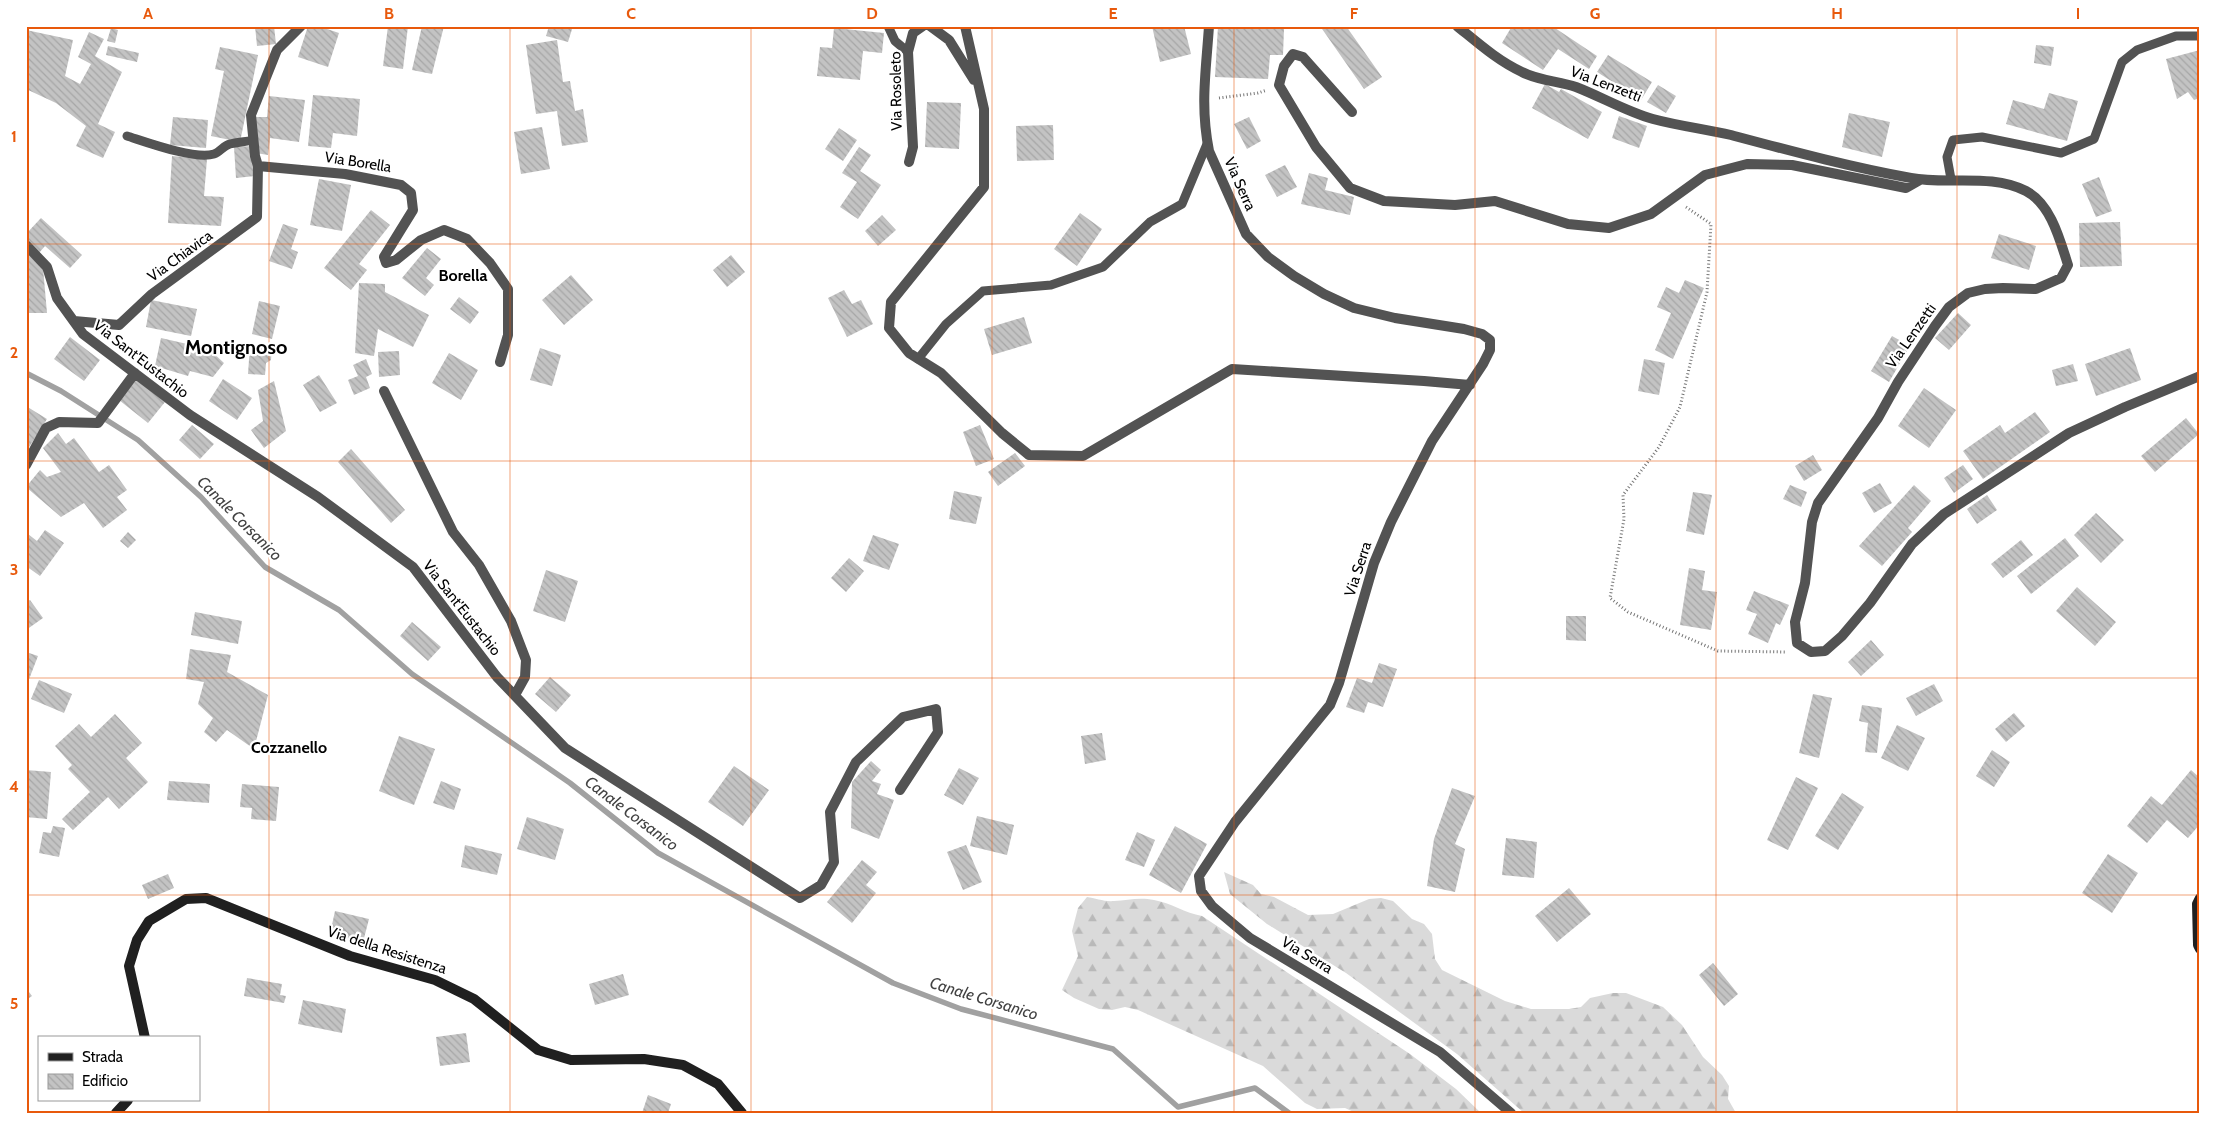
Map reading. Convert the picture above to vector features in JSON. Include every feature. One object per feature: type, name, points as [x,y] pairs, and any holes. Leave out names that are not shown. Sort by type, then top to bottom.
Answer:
[{"type":"street","points":[[258,166],[251,115],[277,50],[302,26]]},
{"type":"street","name":"Via Rosoleto","points":[[909,162],[913,147],[908,52],[913,33],[923,26]]},
{"type":"street","points":[[930,26],[948,40],[979,87]]},
{"type":"street","points":[[965,26],[984,109],[984,187],[890,302],[890,328],[908,353],[941,373],[1002,433],[1029,455],[1083,456],[1232,369],[1470,385]]},
{"type":"street","name":"Via Serra","points":[[1209,26],[1203,96],[1207,144],[1246,234],[1268,256],[1294,276],[1324,294],[1354,308],[1482,334],[1490,340],[1490,350],[1470,385],[1432,441],[1391,522],[1374,563],[1339,682],[1330,705],[1235,822],[1199,876],[1201,891],[1206,898],[1250,938],[1440,1052],[1511,1113]]},
{"type":"street","name":"Via Lenzetti","points":[[1457,26],[1496,57],[1523,73],[1566,83],[1652,119],[1729,135],[1859,168],[1920,180],[1951,179],[2003,183],[2027,191],[2042,205],[2052,220],[2068,265],[2060,278],[2036,289],[1985,289],[1968,293],[1949,307],[1918,350],[1878,418],[1818,503],[1812,522],[1805,584],[1795,622],[1797,643],[1811,652]]},
{"type":"street","points":[[1352,112],[1304,57],[1294,54],[1284,66],[1279,85],[1316,147],[1350,188],[1384,201],[1454,205],[1495,200],[1568,224],[1609,228],[1651,214],[1705,175],[1747,164],[1792,165],[1906,188],[1920,180]]},
{"type":"street","name":"Via Chiavica","points":[[74,321],[119,325],[152,294],[257,217],[258,166]]},
{"type":"street","name":"Via Borella","points":[[258,166],[345,174],[401,185],[411,193],[412,210],[384,257],[386,263],[396,260],[420,240],[444,230],[467,239],[490,263],[508,289],[508,335],[500,362]]},
{"type":"street","name":"Via Sant'Eustachio","points":[[26,245],[47,267],[57,298],[83,334],[190,415],[318,497],[413,567],[497,677],[565,748],[800,898],[821,885],[834,862],[830,812],[856,762],[903,717],[936,709],[938,732],[900,790]]},
{"type":"street","points":[[26,464],[46,428],[59,422],[98,423],[135,373]]},
{"type":"street","points":[[1811,652],[1825,651],[1842,636],[1870,603],[1912,544],[1944,514],[2069,433],[2169,387],[2200,376]]},
{"type":"street","points":[[384,391],[453,532],[478,565],[511,621],[526,660],[525,677],[515,695]]},
{"type":"street","name":"Via della Resistenza","points":[[145,1036],[129,966],[137,940],[149,921],[186,900],[206,898],[350,956],[435,980],[474,999],[538,1050],[571,1060],[644,1059],[683,1065],[718,1084],[742,1113]]},
{"type":"street","points":[[2200,898],[2197,912],[2198,945],[2200,949]]},
{"type":"street","points":[[116,1113],[126,1102]]},
{"type":"lane","points":[[888,26],[895,41],[908,52]]},
{"type":"lane","points":[[1951,179],[1947,157],[1953,140],[1982,137],[2061,153],[2094,139],[2122,62],[2137,50],[2176,36],[2200,36]]},
{"type":"lane","points":[[127,136],[192,154],[213,154],[229,144],[253,140]]},
{"type":"lane","points":[[918,359],[946,324],[983,291],[1050,286],[1103,266],[1150,222],[1182,204],[1207,144]]},
{"type":"path","points":[[1220,98],[1258,93],[1279,85]]},
{"type":"path","points":[[1673,198],[1711,224],[1707,292],[1680,407],[1659,447],[1624,495],[1624,519],[1610,598],[1628,612],[1718,651],[1811,652]]},
{"type":"green space","points":[[1224,872],[1253,885],[1261,894],[1274,897],[1308,915],[1333,914],[1369,899],[1381,898],[1393,901],[1412,919],[1424,924],[1432,934],[1435,959],[1442,970],[1505,1001],[1531,1009],[1569,1009],[1581,1007],[1590,998],[1613,993],[1626,993],[1663,1007],[1682,1025],[1703,1057],[1722,1075],[1729,1086],[1728,1099],[1736,1113],[1524,1113],[1457,1054],[1346,973],[1267,924],[1230,894]]},
{"type":"green space","points":[[1087,897],[1111,901],[1149,899],[1202,916],[1410,1054],[1456,1089],[1481,1113],[1356,1113],[1345,1108],[1317,1109],[1305,1103],[1263,1066],[1138,1010],[1125,1007],[1112,1010],[1099,1009],[1074,998],[1062,990],[1078,956],[1072,931],[1078,908]]},
{"type":"building","points":[[255,26],[274,26],[276,44],[257,46]]},
{"type":"building","points":[[308,26],[318,26],[339,33],[328,67],[298,57]]},
{"type":"building","points":[[388,26],[408,26],[403,69],[383,66]]},
{"type":"building","points":[[422,26],[444,26],[432,74],[412,70]]},
{"type":"building","points":[[549,26],[573,26],[568,42],[546,36]]},
{"type":"building","points":[[1152,26],[1184,26],[1191,54],[1160,62]]},
{"type":"building","points":[[1218,26],[1284,29],[1283,55],[1270,55],[1268,79],[1215,77]]},
{"type":"building","points":[[1320,26],[1346,26],[1382,77],[1364,89]]},
{"type":"building","points":[[1512,26],[1552,26],[1597,56],[1589,69],[1558,49],[1543,70],[1502,43]]},
{"type":"building","points":[[111,28],[118,30],[115,43],[107,41]]},
{"type":"building","points":[[834,28],[884,33],[882,53],[863,51],[860,80],[817,76],[820,47],[832,48]]},
{"type":"building","points":[[26,30],[73,40],[65,76],[80,84],[91,64],[78,57],[89,32],[104,39],[95,56],[122,72],[98,124],[115,132],[103,158],[76,146],[86,126],[56,103],[26,89]]},
{"type":"building","points":[[557,40],[563,82],[570,81],[575,111],[583,109],[588,142],[562,146],[557,111],[536,114],[526,45]]},
{"type":"building","points":[[2036,45],[2054,47],[2051,66],[2034,63]]},
{"type":"building","points":[[108,46],[139,53],[137,62],[106,55]]},
{"type":"building","points":[[220,47],[258,55],[240,142],[211,136],[224,71],[215,69]]},
{"type":"building","points":[[2200,50],[2200,98],[2194,100],[2188,92],[2177,99],[2166,59]]},
{"type":"building","points":[[1608,55],[1652,82],[1641,100],[1597,72]]},
{"type":"building","points":[[1545,84],[1559,92],[1561,89],[1602,112],[1588,139],[1532,108]]},
{"type":"building","points":[[1658,85],[1676,96],[1666,113],[1647,102]]},
{"type":"building","points":[[2049,93],[2078,101],[2067,141],[2006,124],[2013,100],[2044,109]]},
{"type":"building","points":[[313,95],[360,99],[357,136],[333,133],[331,148],[308,146]]},
{"type":"building","points":[[269,96],[305,100],[299,142],[270,138],[268,155],[256,153],[256,117],[267,117]]},
{"type":"building","points":[[927,102],[961,103],[959,149],[925,147]]},
{"type":"building","points":[[1849,113],[1890,122],[1882,157],[1842,147]]},
{"type":"building","points":[[1619,116],[1647,126],[1639,148],[1612,138]]},
{"type":"building","points":[[173,117],[208,120],[206,148],[170,145]]},
{"type":"building","points":[[1249,117],[1261,141],[1247,149],[1234,124]]},
{"type":"building","points":[[1053,125],[1054,160],[1017,161],[1016,126]]},
{"type":"building","points":[[542,127],[550,169],[521,174],[514,132]]},
{"type":"building","points":[[839,128],[857,140],[843,161],[825,149]]},
{"type":"building","points":[[252,146],[255,176],[236,178],[234,147]]},
{"type":"building","points":[[859,147],[871,155],[860,171],[881,185],[858,219],[840,207],[857,182],[842,173]]},
{"type":"building","points":[[172,156],[207,159],[204,196],[224,197],[221,226],[168,223]]},
{"type":"building","points":[[1285,165],[1297,187],[1277,197],[1265,175]]},
{"type":"building","points":[[1309,173],[1328,178],[1325,190],[1354,197],[1350,215],[1301,204]]},
{"type":"building","points":[[2099,177],[2112,211],[2096,217],[2082,184]]},
{"type":"building","points":[[319,179],[351,185],[342,231],[310,225]]},
{"type":"building","points":[[371,210],[390,225],[359,264],[367,270],[351,290],[324,268]]},
{"type":"building","points":[[1080,213],[1102,229],[1077,266],[1054,249]]},
{"type":"building","points":[[882,215],[896,230],[878,246],[865,231]]},
{"type":"building","points":[[41,218],[82,255],[70,268],[45,246],[39,253],[26,242],[26,234]]},
{"type":"building","points":[[2120,222],[2122,266],[2080,267],[2079,223]]},
{"type":"building","points":[[283,224],[298,229],[291,249],[298,252],[292,269],[269,261]]},
{"type":"building","points":[[1999,234],[2036,246],[2029,270],[1991,258]]},
{"type":"building","points":[[427,248],[441,259],[426,278],[434,285],[425,296],[402,278]]},
{"type":"building","points":[[26,253],[43,268],[47,313],[26,313]]},
{"type":"building","points":[[731,255],[745,272],[727,287],[713,270]]},
{"type":"building","points":[[571,275],[593,300],[564,325],[542,300]]},
{"type":"building","points":[[1685,280],[1704,288],[1673,359],[1655,350],[1671,313],[1657,307],[1666,287],[1679,293]]},
{"type":"building","points":[[359,283],[385,284],[385,292],[429,315],[413,347],[378,329],[374,356],[355,353]]},
{"type":"building","points":[[844,290],[852,304],[861,300],[873,324],[847,337],[828,298]]},
{"type":"building","points":[[459,297],[479,312],[470,324],[450,309]]},
{"type":"building","points":[[151,300],[197,309],[191,336],[146,327]]},
{"type":"building","points":[[259,301],[280,306],[272,339],[252,334]]},
{"type":"building","points":[[1958,313],[1971,325],[1949,350],[1935,338]]},
{"type":"building","points":[[1024,317],[1032,343],[992,355],[984,329]]},
{"type":"building","points":[[1892,336],[1910,346],[1889,382],[1871,371]]},
{"type":"building","points":[[70,337],[100,360],[84,381],[54,359]]},
{"type":"building","points":[[161,338],[209,349],[224,363],[213,377],[190,371],[188,376],[155,366]]},
{"type":"building","points":[[250,345],[272,347],[271,360],[266,363],[265,375],[248,374]]},
{"type":"building","points":[[540,348],[561,355],[552,386],[530,380]]},
{"type":"building","points":[[2130,348],[2141,380],[2096,396],[2085,364]]},
{"type":"building","points":[[399,351],[400,375],[379,377],[378,352]]},
{"type":"building","points":[[449,353],[478,370],[461,400],[432,383]]},
{"type":"building","points":[[366,359],[372,374],[366,377],[370,388],[354,395],[348,380],[358,376],[353,365]]},
{"type":"building","points":[[1644,359],[1665,363],[1659,395],[1638,391]]},
{"type":"building","points":[[2073,364],[2078,381],[2056,386],[2052,370]]},
{"type":"building","points":[[319,375],[337,403],[320,412],[303,385]]},
{"type":"building","points":[[135,379],[165,402],[148,423],[119,400]]},
{"type":"building","points":[[223,379],[252,398],[237,420],[209,401]]},
{"type":"building","points":[[274,381],[286,431],[264,448],[251,430],[263,421],[258,390]]},
{"type":"building","points":[[1924,388],[1956,410],[1929,448],[1898,426]]},
{"type":"building","points":[[26,406],[47,419],[26,452]]},
{"type":"building","points":[[2035,412],[2050,432],[1983,479],[1963,451],[2000,425],[2005,433]]},
{"type":"building","points":[[2186,418],[2199,434],[2155,472],[2141,456]]},
{"type":"building","points":[[192,425],[214,444],[200,459],[179,440]]},
{"type":"building","points":[[980,425],[994,459],[976,466],[963,432]]},
{"type":"building","points":[[58,433],[66,444],[74,438],[99,472],[109,465],[127,490],[117,497],[127,510],[103,528],[84,503],[61,517],[26,487],[40,470],[47,477],[61,472],[43,448]]},
{"type":"building","points":[[351,449],[405,510],[391,523],[338,462]]},
{"type":"building","points":[[1015,453],[1025,466],[998,486],[988,472]]},
{"type":"building","points":[[1813,455],[1822,470],[1804,481],[1795,466]]},
{"type":"building","points":[[1963,465],[1973,479],[1954,493],[1944,478]]},
{"type":"building","points":[[1880,483],[1892,503],[1874,513],[1862,493]]},
{"type":"building","points":[[1790,485],[1807,492],[1801,507],[1783,499]]},
{"type":"building","points":[[1914,485],[1931,501],[1908,528],[1912,532],[1882,566],[1859,546]]},
{"type":"building","points":[[954,491],[982,497],[976,524],[949,519]]},
{"type":"building","points":[[1693,492],[1712,495],[1704,535],[1686,531]]},
{"type":"building","points":[[1987,495],[1997,510],[1977,524],[1967,509]]},
{"type":"building","points":[[2096,513],[2124,540],[2101,563],[2074,535]]},
{"type":"building","points":[[45,530],[64,543],[40,576],[26,566],[26,537],[28,534],[37,541]]},
{"type":"building","points":[[128,532],[136,540],[128,548],[120,541]]},
{"type":"building","points":[[873,535],[899,544],[889,570],[863,561]]},
{"type":"building","points":[[2065,538],[2079,556],[2031,594],[2017,576]]},
{"type":"building","points":[[2021,540],[2033,555],[2003,578],[1991,564]]},
{"type":"building","points":[[849,558],[864,571],[846,592],[831,578]]},
{"type":"building","points":[[1689,568],[1705,571],[1702,590],[1717,592],[1711,630],[1680,625]]},
{"type":"building","points":[[546,570],[578,581],[565,622],[533,611]]},
{"type":"building","points":[[2077,587],[2116,622],[2095,646],[2056,611]]},
{"type":"building","points":[[1754,591],[1789,605],[1780,625],[1776,623],[1768,643],[1748,634],[1757,614],[1746,610]]},
{"type":"building","points":[[30,600],[43,618],[26,630],[26,603]]},
{"type":"building","points":[[195,612],[242,621],[238,644],[191,635]]},
{"type":"building","points":[[1566,616],[1586,616],[1586,641],[1566,640]]},
{"type":"building","points":[[412,622],[441,647],[428,661],[400,636]]},
{"type":"building","points":[[1871,640],[1884,655],[1861,676],[1848,662]]},
{"type":"building","points":[[190,649],[231,655],[227,672],[268,695],[254,749],[227,730],[216,742],[204,732],[213,718],[198,704],[204,682],[186,679]]},
{"type":"building","points":[[26,652],[38,656],[26,687]]},
{"type":"building","points":[[1379,663],[1397,669],[1383,707],[1368,702],[1364,713],[1346,707],[1357,678],[1372,683]]},
{"type":"building","points":[[550,677],[571,695],[556,712],[535,694]]},
{"type":"building","points":[[39,680],[72,694],[64,713],[31,699]]},
{"type":"building","points":[[1934,684],[1943,701],[1916,716],[1906,698]]},
{"type":"building","points":[[1813,694],[1832,698],[1819,758],[1799,753]]},
{"type":"building","points":[[1862,705],[1882,708],[1877,753],[1865,752],[1868,723],[1859,721]]},
{"type":"building","points":[[2014,713],[2025,726],[2006,742],[1995,729]]},
{"type":"building","points":[[115,714],[142,743],[126,758],[148,782],[119,809],[108,797],[73,830],[62,819],[90,792],[68,769],[72,765],[55,746],[79,724],[91,737]]},
{"type":"building","points":[[1897,725],[1925,738],[1908,771],[1881,758]]},
{"type":"building","points":[[1102,733],[1106,760],[1085,764],[1081,736]]},
{"type":"building","points":[[399,736],[435,749],[414,805],[379,791]]},
{"type":"building","points":[[1992,750],[2010,762],[1994,787],[1976,776]]},
{"type":"building","points":[[871,761],[881,770],[872,781],[881,784],[877,794],[894,800],[879,839],[851,828],[852,782]]},
{"type":"building","points":[[734,766],[769,790],[743,826],[708,802]]},
{"type":"building","points":[[959,768],[979,778],[963,805],[944,795]]},
{"type":"building","points":[[26,770],[51,772],[47,819],[26,817]]},
{"type":"building","points":[[2191,770],[2200,778],[2200,824],[2188,838],[2167,820],[2147,843],[2127,826],[2151,796],[2162,805]]},
{"type":"building","points":[[1796,777],[1818,788],[1788,850],[1767,840]]},
{"type":"building","points":[[169,781],[210,784],[209,803],[167,800]]},
{"type":"building","points":[[441,781],[461,789],[454,810],[433,803]]},
{"type":"building","points":[[242,784],[279,787],[276,821],[251,819],[252,808],[240,807]]},
{"type":"building","points":[[1452,788],[1475,796],[1455,844],[1465,849],[1455,892],[1427,886],[1434,839]]},
{"type":"building","points":[[1842,793],[1864,807],[1838,850],[1815,836]]},
{"type":"building","points":[[977,816],[1014,825],[1007,855],[970,846]]},
{"type":"building","points":[[527,817],[564,829],[555,860],[517,849]]},
{"type":"building","points":[[53,826],[65,828],[59,857],[39,853],[43,832],[51,833]]},
{"type":"building","points":[[1175,826],[1207,844],[1181,893],[1149,875]]},
{"type":"building","points":[[1137,832],[1155,840],[1144,867],[1125,860]]},
{"type":"building","points":[[1506,838],[1537,842],[1534,878],[1502,875]]},
{"type":"building","points":[[465,845],[502,854],[497,875],[461,867]]},
{"type":"building","points":[[966,845],[982,882],[963,890],[947,852]]},
{"type":"building","points":[[2108,854],[2138,873],[2112,913],[2082,893]]},
{"type":"building","points":[[862,860],[877,872],[866,885],[876,893],[852,923],[827,902]]},
{"type":"building","points":[[168,874],[174,888],[148,899],[142,885]]},
{"type":"building","points":[[1569,888],[1591,914],[1557,942],[1535,916]]},
{"type":"building","points":[[335,911],[369,919],[363,942],[330,934]]},
{"type":"building","points":[[406,952],[422,958],[419,965],[404,958]]},
{"type":"building","points":[[1713,963],[1738,994],[1724,1006],[1699,975]]},
{"type":"building","points":[[623,974],[629,995],[595,1005],[589,984]]},
{"type":"building","points":[[247,978],[282,984],[280,995],[286,996],[284,1003],[244,996]]},
{"type":"building","points":[[26,988],[32,996],[26,1000]]},
{"type":"building","points":[[303,1000],[346,1009],[342,1033],[298,1024]]},
{"type":"building","points":[[466,1033],[470,1062],[440,1066],[436,1037]]},
{"type":"building","points":[[648,1095],[671,1104],[668,1113],[642,1113]]},
{"type":"waterway","name":"Canale Corsanico","points":[[26,373],[61,391],[138,440],[201,497],[265,567],[339,610],[412,674],[570,783],[658,853],[893,983],[961,1009],[1113,1049],[1178,1107],[1255,1088],[1289,1113]]},
{"type":"district","name":"Borella","points":[[463,275]]},
{"type":"district","name":"Montignoso","points":[[236,347]]},
{"type":"district","name":"Cozzanello","points":[[289,747]]}]
